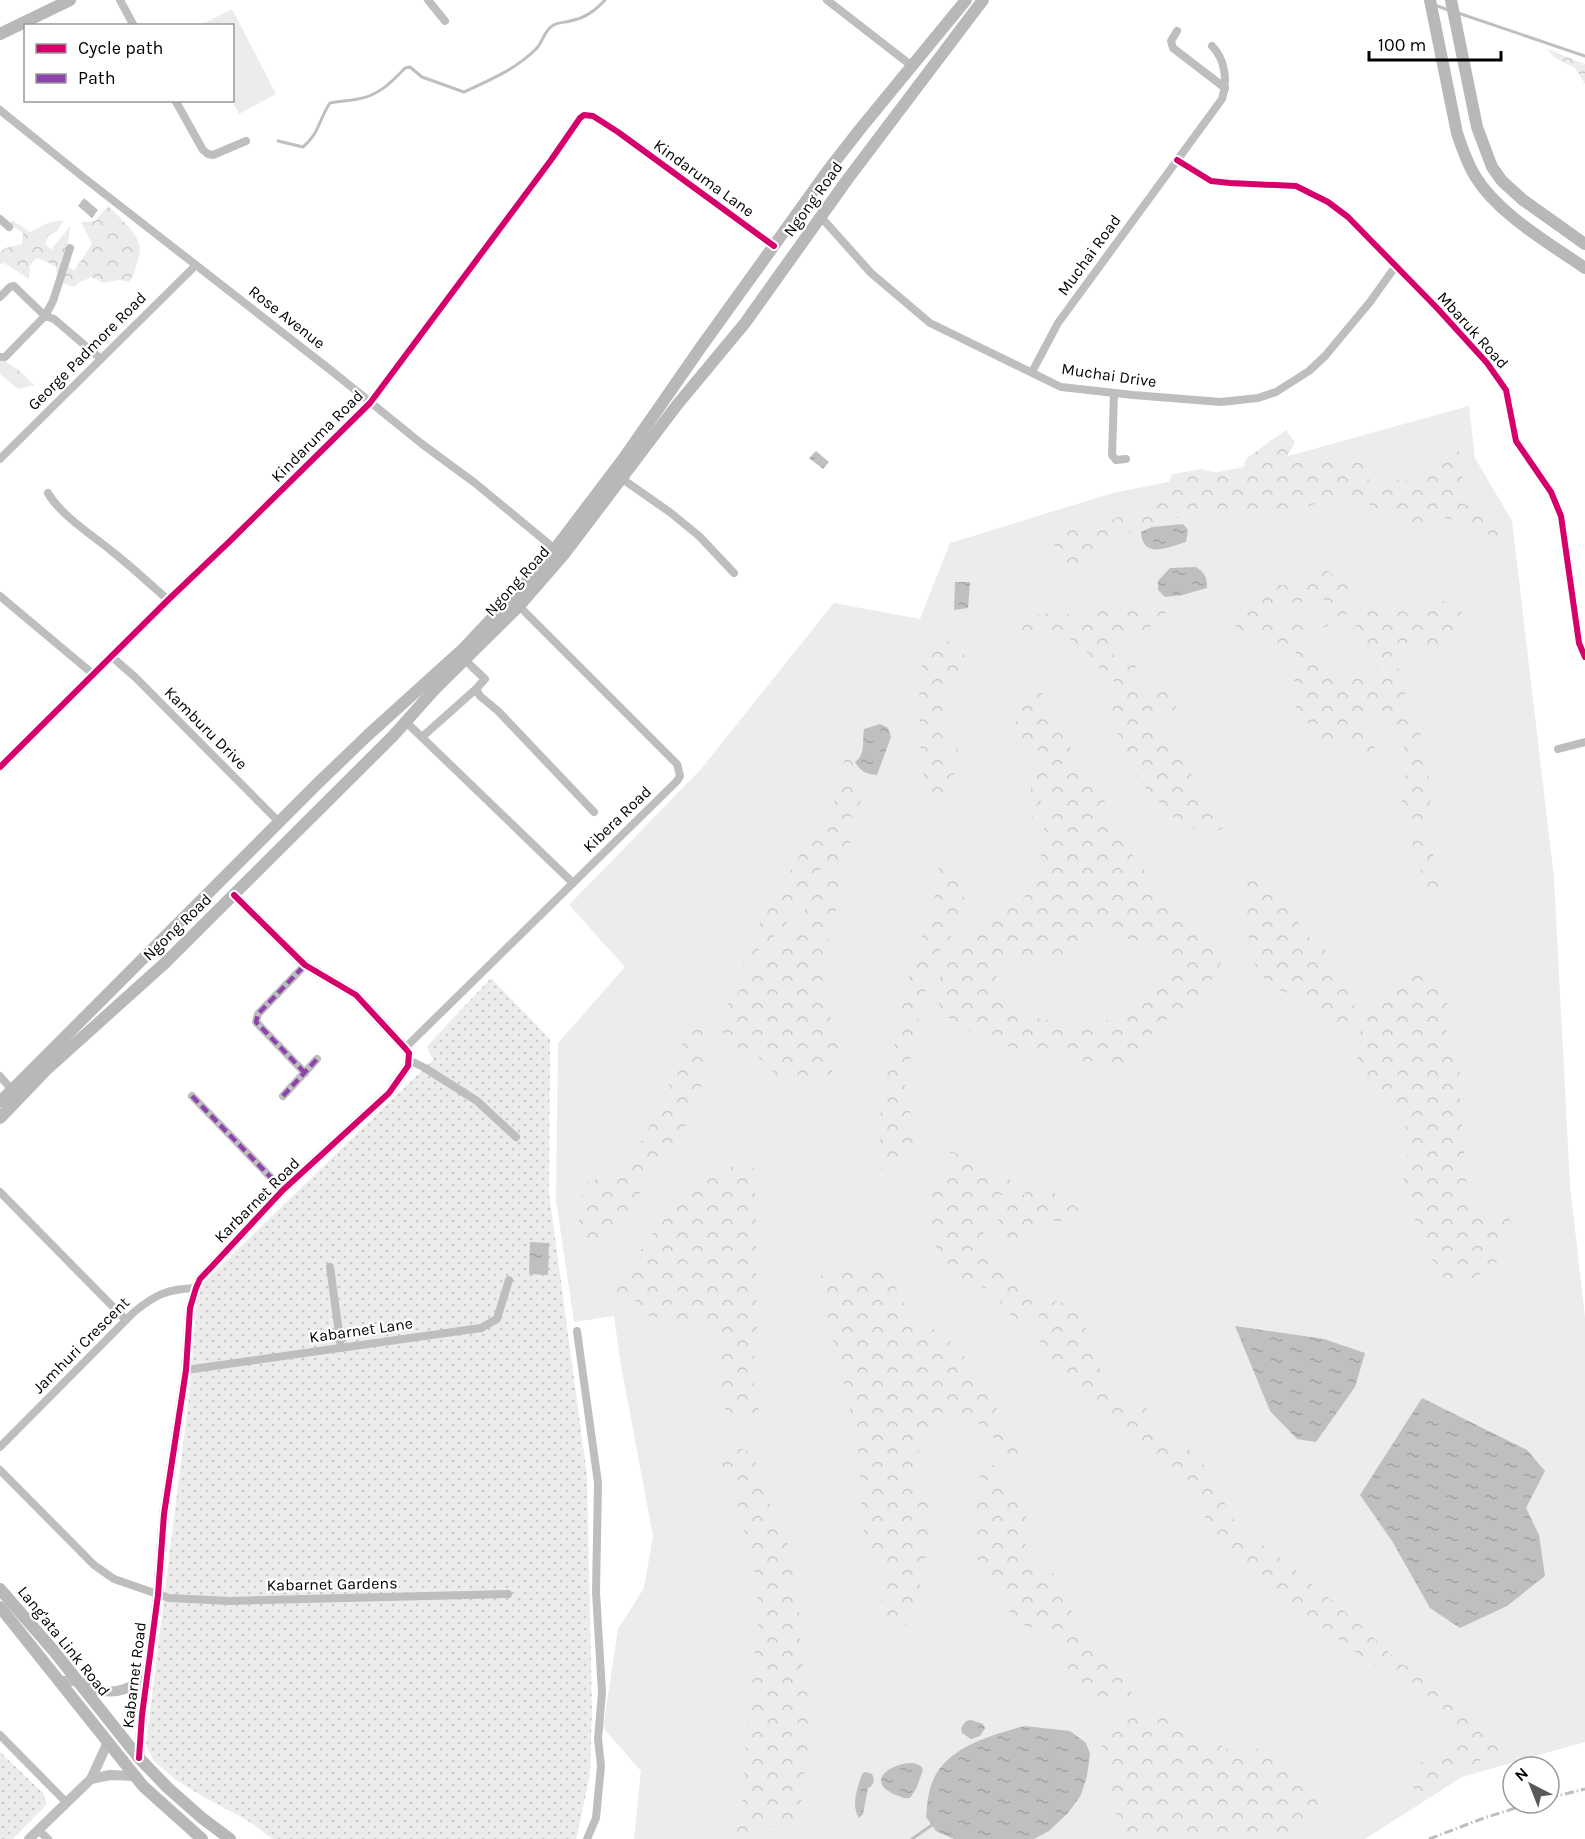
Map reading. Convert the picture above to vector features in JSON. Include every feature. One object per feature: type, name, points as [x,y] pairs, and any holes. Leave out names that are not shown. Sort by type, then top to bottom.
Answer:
[{"type":"main road","points":[[0,34],[70,0]]},
{"type":"main road","name":"Ngong Road","points":[[0,1102],[317,784],[462,650],[529,579],[555,549],[624,458],[829,170],[966,0]]},
{"type":"main road","name":"Ngong Road","points":[[0,1118],[46,1070],[165,963],[234,895],[519,606],[565,553],[677,405],[745,323],[820,216],[983,0]]},
{"type":"main road","points":[[1431,5],[1457,133],[1462,150],[1476,178],[1503,208],[1585,268]]},
{"type":"main road","points":[[1453,8],[1477,127],[1492,167],[1502,182],[1523,200],[1585,244]]},
{"type":"main road","points":[[829,170],[845,165],[850,171],[847,180]]},
{"type":"main road","points":[[735,300],[735,307],[741,312],[755,308]]},
{"type":"main road","points":[[317,784],[322,781],[329,782],[332,786],[329,799]]},
{"type":"main road","points":[[152,949],[149,955],[151,961],[165,963]]},
{"type":"main road","name":"Lang'ata Link Road","points":[[0,1589],[53,1650],[139,1758],[168,1788],[230,1839]]},
{"type":"main road","name":"Lang'ata Link Road","points":[[0,1607],[143,1786],[202,1839]]},
{"type":"main road","points":[[132,1772],[139,1758]]},
{"type":"street","points":[[120,0],[133,24]]},
{"type":"street","points":[[428,0],[445,21]]},
{"type":"street","points":[[827,0],[912,66]]},
{"type":"street","points":[[1177,31],[1170,45],[1225,88]]},
{"type":"street","points":[[1212,46],[1221,58],[1225,88]]},
{"type":"street","name":"Muchai Road","points":[[1032,372],[1058,323],[1222,99],[1225,88]]},
{"type":"street","points":[[176,102],[203,150],[208,154],[213,155],[246,141]]},
{"type":"street","name":"Rose Avenue","points":[[0,110],[422,444],[475,483],[555,549]]},
{"type":"street","name":"Kindaruma Road","points":[[0,767],[370,403],[580,118],[589,114],[618,132]]},
{"type":"street","name":"Kindaruma Lane","points":[[618,132],[774,246]]},
{"type":"street","points":[[1177,160],[1211,181],[1296,186],[1339,209],[1395,267]]},
{"type":"street","name":"Muchai Drive","points":[[820,216],[872,273],[930,323],[1061,387],[1114,393],[1221,402],[1258,398],[1276,392],[1309,371],[1325,356],[1358,317],[1395,267]]},
{"type":"street","points":[[0,219],[9,227]]},
{"type":"street","points":[[0,357],[5,357],[45,316],[53,302],[70,248]]},
{"type":"street","name":"George Padmore Road","points":[[0,459],[195,265]]},
{"type":"street","name":"Mbaruk Road","points":[[1395,267],[1483,358],[1506,390],[1516,441],[1551,492],[1561,516],[1584,651]]},
{"type":"street","points":[[0,297],[14,286],[45,316],[54,319],[100,359]]},
{"type":"street","points":[[1114,393],[1113,455],[1116,460],[1126,459]]},
{"type":"street","points":[[621,478],[699,536],[734,573]]},
{"type":"street","points":[[48,493],[52,500],[74,521],[132,567],[168,600]]},
{"type":"street","points":[[0,596],[93,674]]},
{"type":"street","name":"Kibera Road","points":[[405,1048],[677,781],[680,771],[677,764],[519,606]]},
{"type":"street","name":"Kamburu Drive","points":[[112,657],[135,677],[279,822]]},
{"type":"street","points":[[422,737],[485,679],[465,660]]},
{"type":"street","points":[[476,689],[480,696],[498,711],[594,812]]},
{"type":"street","points":[[406,722],[573,883]]},
{"type":"street","points":[[1558,749],[1585,742]]},
{"type":"street","points":[[234,895],[305,965],[356,995],[405,1048],[409,1060],[477,1101],[516,1137]]},
{"type":"street","points":[[305,965],[258,1014],[256,1022],[305,1073]]},
{"type":"street","points":[[283,1096],[317,1059]]},
{"type":"street","name":"Karbarnet Road","points":[[158,1595],[164,1514],[186,1370],[190,1308],[200,1279],[283,1190],[389,1093],[409,1060]]},
{"type":"street","points":[[0,1076],[12,1090]]},
{"type":"street","points":[[192,1096],[283,1190]]},
{"type":"street","points":[[0,1192],[126,1320]]},
{"type":"street","points":[[330,1267],[341,1348]]},
{"type":"street","name":"Kabarnet Lane","points":[[186,1370],[481,1328],[497,1319],[509,1280]]},
{"type":"street","name":"Jamhuri Crescent","points":[[0,1447],[126,1320],[156,1296],[177,1289],[196,1288]]},
{"type":"street","points":[[577,1331],[598,1483],[596,1592],[602,1692],[598,1739],[601,1766],[596,1818],[587,1839]]},
{"type":"street","points":[[0,1470],[94,1565],[114,1579],[158,1595]]},
{"type":"street","name":"Kabarnet Gardens","points":[[158,1595],[184,1600],[229,1601],[508,1594]]},
{"type":"street","name":"Kabarnet Road","points":[[139,1758],[142,1715],[158,1595]]},
{"type":"street","points":[[58,1681],[77,1681],[110,1693],[138,1684],[148,1674]]},
{"type":"street","points":[[0,1735],[66,1802]]},
{"type":"street","points":[[29,1839],[91,1779],[108,1742]]},
{"type":"street","points":[[91,1779],[132,1772]]},
{"type":"street","points":[[38,1830],[48,1839]]},
{"type":"green space","points":[[232,9],[276,94],[239,114],[233,102],[234,24],[203,24]]},
{"type":"green space","points":[[1547,49],[1585,64],[1585,84],[1575,68],[1554,57]]},
{"type":"green space","points":[[108,206],[130,229],[139,244],[139,258],[130,282],[119,280],[103,283],[92,277],[74,287],[60,281],[56,267],[37,258],[30,265],[29,279],[4,263],[0,264],[0,252],[22,244],[23,233],[11,225],[12,220],[30,232],[50,222],[64,220],[57,231],[49,235],[45,243],[51,250],[70,226],[68,266],[74,271],[92,244],[81,222],[95,221]]},
{"type":"green space","points":[[0,358],[20,371],[34,385],[18,389],[0,374]]},
{"type":"green space","points":[[1469,406],[1475,458],[1512,521],[1554,878],[1570,1185],[1585,1318],[1585,1742],[1539,1755],[1501,1755],[1501,1766],[1462,1777],[1365,1839],[634,1839],[641,1771],[603,1728],[618,1629],[644,1588],[653,1536],[614,1316],[574,1322],[556,1200],[558,1043],[625,967],[569,905],[701,769],[834,603],[920,619],[950,543],[1113,493],[1259,464]]},
{"type":"green space","points":[[1286,430],[1295,443],[1281,466],[1343,454],[1363,462],[1370,484],[1393,479],[1417,482],[1441,469],[1445,450],[1456,442],[1464,468],[1461,503],[1500,518],[1508,532],[1492,537],[1471,522],[1442,518],[1412,523],[1399,521],[1360,499],[1320,502],[1285,515],[1230,512],[1185,516],[1142,524],[1112,543],[1093,566],[1071,568],[1055,548],[1051,530],[1084,527],[1114,519],[1159,499],[1173,474],[1202,469],[1238,479],[1247,458]]},
{"type":"green space","points":[[1326,570],[1349,587],[1350,606],[1348,612],[1339,621],[1316,630],[1330,611],[1322,596],[1273,611],[1263,618],[1284,626],[1303,621],[1303,640],[1316,661],[1341,681],[1359,671],[1377,673],[1377,654],[1355,646],[1349,634],[1362,619],[1375,597],[1390,615],[1421,605],[1446,601],[1463,613],[1457,635],[1440,649],[1424,656],[1426,639],[1407,642],[1395,666],[1408,678],[1404,697],[1425,745],[1431,797],[1426,826],[1441,887],[1443,923],[1425,886],[1407,830],[1401,797],[1408,765],[1401,735],[1389,712],[1365,718],[1364,730],[1377,752],[1367,768],[1345,741],[1322,743],[1321,725],[1297,721],[1294,680],[1296,652],[1266,644],[1235,627],[1263,597],[1265,584],[1297,586]]},
{"type":"green space","points":[[1154,603],[1167,612],[1149,628],[1122,639],[1113,654],[1137,665],[1128,678],[1143,687],[1171,692],[1177,708],[1155,721],[1201,788],[1208,811],[1227,825],[1209,836],[1173,817],[1147,790],[1125,761],[1111,703],[1104,686],[1116,685],[1110,674],[1090,662],[1091,654],[1080,650],[1062,630],[1042,633],[1006,630],[1026,618],[1061,610],[1082,622],[1094,612]]},
{"type":"green space","points":[[935,630],[967,658],[949,690],[943,708],[943,744],[947,758],[966,740],[941,808],[922,772],[920,738],[921,669]]},
{"type":"green space","points":[[1027,685],[1043,694],[1059,721],[1072,753],[1081,766],[1064,762],[1048,774],[1039,809],[1032,824],[1031,788],[1043,759],[1033,741],[1015,735],[1017,702]]},
{"type":"green space","points":[[848,746],[857,747],[853,759],[853,776],[867,789],[854,815],[841,824],[850,838],[849,853],[836,863],[819,870],[801,903],[781,930],[743,964],[744,949],[795,862],[832,812]]},
{"type":"green space","points":[[1067,768],[1087,777],[1104,800],[1124,844],[1182,917],[1209,943],[1221,963],[1218,974],[1209,982],[1192,1006],[1168,1018],[1153,1032],[1139,1054],[1125,1062],[1082,1061],[996,1044],[960,1026],[941,1012],[937,997],[939,980],[955,946],[995,916],[1022,901],[1039,873],[1052,782],[1057,774]],"holes":[[[1111,925],[1131,941],[1166,957],[1179,968],[1150,996],[1111,1020],[1065,1023],[1037,1018],[996,1001],[988,991],[1003,966],[1016,959],[1059,958]]]},
{"type":"green space","points":[[941,852],[971,910],[936,956],[920,1011],[903,1095],[923,1143],[884,1185],[880,1155],[881,1097],[894,1049],[903,997],[936,892]]},
{"type":"green space","points":[[829,874],[838,884],[838,904],[829,934],[824,970],[827,1008],[837,1032],[839,1056],[831,1074],[817,1081],[801,1083],[779,1077],[758,1057],[739,1048],[719,1030],[717,1020],[721,1012],[743,987],[760,958],[792,927],[808,905],[820,878]]},
{"type":"green space","points":[[1268,878],[1292,904],[1301,931],[1326,950],[1326,973],[1350,994],[1355,1006],[1343,1037],[1319,1007],[1269,987],[1250,956],[1245,883]]},
{"type":"green space","points":[[1406,974],[1433,975],[1442,984],[1448,996],[1444,1025],[1460,1070],[1460,1103],[1467,1186],[1476,1205],[1488,1214],[1500,1211],[1509,1218],[1512,1225],[1495,1266],[1469,1280],[1444,1278],[1420,1241],[1412,1209],[1402,1187],[1408,1150],[1404,1114],[1371,1083],[1355,1053],[1362,1025],[1384,988]]},
{"type":"green space","points":[[491,978],[550,1039],[549,1193],[587,1475],[592,1709],[590,1775],[576,1839],[273,1839],[247,1820],[176,1780],[154,1761],[146,1745],[189,1397],[197,1300],[203,1283],[433,1060],[427,1046]]},
{"type":"green space","points":[[713,1002],[701,1040],[708,1070],[686,1124],[615,1231],[584,1254],[579,1221],[583,1185],[629,1165],[667,1093],[680,1047]]},
{"type":"green space","points":[[951,1151],[1013,1181],[987,1212],[982,1239],[1009,1280],[1039,1298],[1016,1322],[990,1289],[943,1279],[928,1205]]},
{"type":"green space","points":[[753,1160],[756,1211],[757,1333],[752,1373],[763,1432],[723,1408],[715,1384],[722,1349],[707,1321],[650,1317],[630,1295],[608,1292],[647,1242],[674,1201],[721,1170]]},
{"type":"green space","points":[[1048,1189],[1079,1209],[1077,1217],[1070,1221],[1038,1221],[1026,1231],[1018,1246],[1008,1249],[998,1246],[990,1237],[993,1226],[1012,1203],[1029,1190]]},
{"type":"green space","points":[[835,1265],[886,1272],[892,1275],[897,1292],[912,1317],[946,1336],[963,1355],[1026,1455],[1022,1460],[1013,1463],[1002,1455],[999,1442],[973,1420],[955,1414],[939,1422],[926,1436],[917,1455],[916,1477],[930,1500],[928,1543],[910,1622],[902,1626],[892,1624],[884,1614],[882,1599],[886,1570],[865,1541],[859,1456],[851,1413],[819,1282],[823,1272]]},
{"type":"green space","points":[[1055,1301],[1073,1306],[1091,1336],[1100,1369],[1122,1398],[1142,1401],[1154,1422],[1172,1441],[1189,1449],[1209,1470],[1213,1490],[1224,1502],[1235,1522],[1248,1535],[1282,1559],[1355,1620],[1401,1664],[1427,1674],[1494,1741],[1498,1750],[1425,1792],[1416,1792],[1410,1783],[1410,1773],[1424,1760],[1448,1756],[1459,1737],[1456,1720],[1449,1712],[1437,1706],[1416,1700],[1395,1678],[1294,1607],[1212,1531],[1194,1495],[1157,1469],[1149,1448],[1129,1440],[1104,1419],[1093,1392],[1058,1370],[1038,1338],[1039,1309]]},
{"type":"green space","points":[[736,1446],[753,1455],[766,1496],[793,1555],[799,1605],[801,1655],[812,1723],[801,1804],[792,1822],[758,1831],[751,1839],[733,1839],[733,1831],[743,1799],[748,1699],[759,1619],[754,1568],[736,1498],[720,1459],[722,1449]]},
{"type":"green space","points":[[990,1463],[996,1467],[1006,1489],[1028,1520],[1023,1560],[1037,1568],[1050,1571],[1059,1578],[1080,1631],[1092,1636],[1106,1651],[1120,1661],[1131,1685],[1131,1695],[1124,1700],[1113,1704],[1100,1704],[1082,1697],[1072,1683],[1064,1646],[1046,1631],[1023,1625],[1008,1610],[1002,1591],[980,1565],[974,1548],[972,1521],[979,1493],[980,1473],[983,1467]]},
{"type":"green space","points":[[1146,1710],[1164,1716],[1235,1753],[1249,1755],[1261,1746],[1271,1747],[1282,1753],[1296,1780],[1318,1801],[1320,1812],[1301,1832],[1275,1839],[1126,1839],[1119,1832],[1115,1804],[1101,1749],[1107,1731],[1121,1717]]},
{"type":"green space","points":[[0,1752],[43,1793],[47,1804],[13,1839],[0,1839]]},
{"type":"water","points":[[84,198],[98,210],[92,218],[78,206]]},
{"type":"water","points":[[816,451],[829,462],[823,469],[809,458]]},
{"type":"water","points":[[1183,524],[1188,530],[1186,542],[1151,549],[1143,541],[1141,532],[1152,527]]},
{"type":"water","points":[[1196,567],[1205,576],[1207,588],[1165,597],[1158,590],[1158,581],[1170,568]]},
{"type":"water","points":[[955,582],[970,582],[968,608],[954,610]]},
{"type":"water","points":[[880,724],[888,728],[891,737],[877,775],[864,772],[855,762],[861,755],[864,729]]},
{"type":"water","points":[[530,1242],[549,1243],[548,1275],[529,1274]]},
{"type":"water","points":[[1235,1326],[1324,1339],[1365,1353],[1355,1387],[1316,1442],[1297,1439],[1270,1411]]},
{"type":"water","points":[[1422,1398],[1527,1450],[1545,1471],[1526,1508],[1539,1535],[1545,1576],[1507,1606],[1460,1628],[1430,1608],[1392,1541],[1360,1495]]},
{"type":"water","points":[[971,1720],[983,1724],[985,1728],[980,1736],[971,1739],[962,1733],[961,1728],[966,1721]]},
{"type":"water","points":[[1024,1726],[1070,1731],[1086,1743],[1090,1754],[1087,1776],[1081,1795],[1068,1813],[1049,1831],[1034,1839],[954,1839],[936,1831],[926,1817],[927,1805],[934,1778],[942,1766],[953,1755],[980,1740]]},
{"type":"water","points":[[914,1763],[921,1766],[923,1770],[910,1798],[886,1790],[881,1778],[884,1773],[897,1766]]},
{"type":"water","points":[[866,1772],[872,1774],[873,1783],[868,1788],[863,1814],[859,1818],[855,1808],[855,1798],[861,1777]]},
{"type":"waterway","points":[[278,141],[303,147],[316,132],[330,103],[372,95],[390,83],[405,68],[410,67],[422,77],[464,92],[502,74],[520,62],[536,49],[552,26],[584,16],[605,0]]},
{"type":"waterway","points":[[1435,5],[1448,10]]},
{"type":"waterway","points":[[1458,13],[1585,56]]},
{"type":"waterway","points":[[912,1839],[932,1825]]},
{"type":"railway","points":[[1561,1795],[1585,1789]]},
{"type":"railway","points":[[1429,1839],[1501,1813]]},
{"type":"marked path","points":[[305,965],[258,1014],[256,1022],[305,1073]]},
{"type":"marked path","points":[[283,1096],[317,1059]]},
{"type":"marked path","points":[[192,1096],[283,1190]]},
{"type":"cycle path","points":[[0,767],[370,403],[584,115],[593,116],[618,132],[774,246]]},
{"type":"cycle path","points":[[1177,160],[1211,181],[1296,186],[1328,202],[1348,217],[1487,363],[1506,390],[1516,441],[1551,492],[1561,516],[1579,643],[1585,657]]},
{"type":"cycle path","points":[[139,1758],[142,1715],[158,1595],[164,1514],[186,1370],[190,1308],[196,1288],[200,1279],[283,1190],[389,1093],[408,1066],[409,1053],[356,995],[305,965],[234,895]]}]
